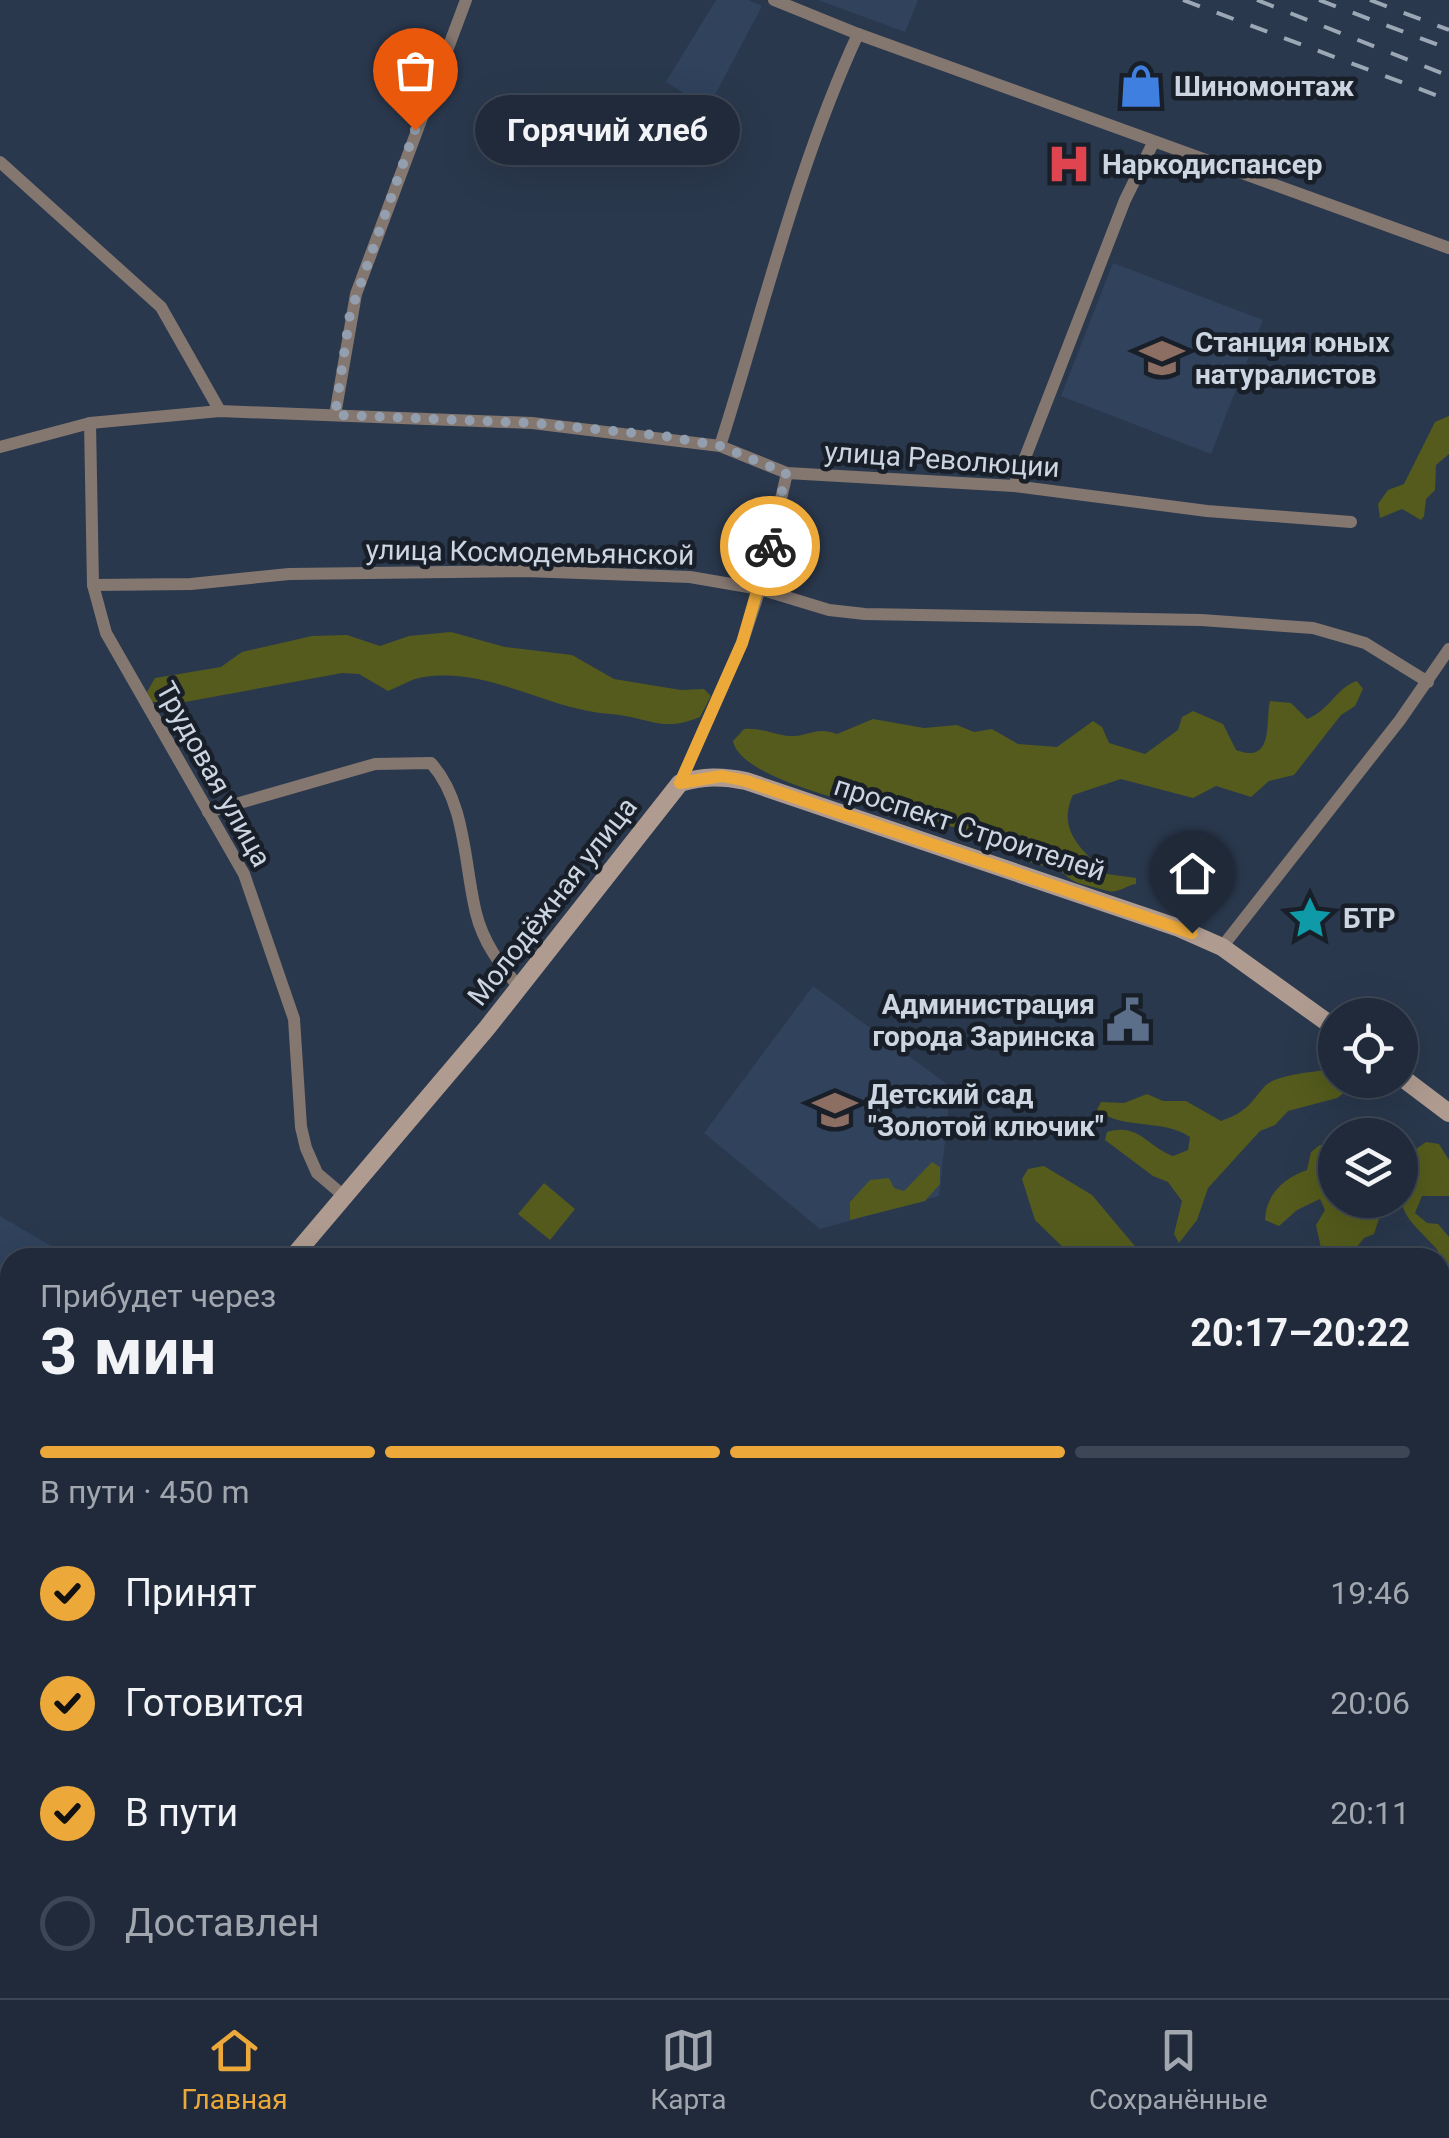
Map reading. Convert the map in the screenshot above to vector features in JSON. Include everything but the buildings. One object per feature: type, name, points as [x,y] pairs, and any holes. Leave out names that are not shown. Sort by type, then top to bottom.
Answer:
[{"type":"street","points":[[335,415],[356,294],[466,0]]},
{"type":"street","points":[[774,0],[1153,143],[1449,248]]},
{"type":"street","points":[[720,446],[802,175],[828,98],[858,34]]},
{"type":"street","points":[[1014,486],[1125,200],[1153,143]]},
{"type":"street","points":[[0,162],[161,307],[220,411]]},
{"type":"street","name":"улица Революции","points":[[0,448],[90,423],[220,411],[532,423],[720,446],[786,473],[1014,486],[1207,511],[1351,522]]},
{"type":"street","name":"Трудовая улица","points":[[90,423],[94,585],[106,634],[244,874],[294,1019],[301,1127],[306,1148],[317,1173],[344,1196]]},
{"type":"street","name":"Молодёжная улица","points":[[300,1248],[519,987],[680,783],[742,643],[760,588],[786,473]]},
{"type":"street","name":"улица Космодемьянской","points":[[94,585],[191,584],[289,574],[526,571],[690,577],[760,588],[830,610],[865,614],[1201,620],[1313,628],[1365,642],[1428,682]]},
{"type":"street","points":[[1222,947],[1428,682],[1449,649]]},
{"type":"street","points":[[208,812],[374,764],[431,763],[440,774],[455,813],[485,938],[519,987]]},
{"type":"street","name":"проспект Строителей","points":[[680,783],[722,776],[746,781],[1129,910],[1222,947],[1318,1016]]},
{"type":"street","points":[[1418,1090],[1449,1113]]},
{"type":"shaded area","points":[[716,0],[748,0],[762,6],[708,108],[666,82]]},
{"type":"shaded area","points":[[818,0],[918,0],[905,32]]},
{"type":"shaded area","name":"Станция юных натуралистов","points":[[1113,263],[1263,320],[1211,454],[1061,396]]},
{"type":"shaded area","name":"Детский сад \"Золотой ключик\"","points":[[813,986],[951,1087],[939,1196],[820,1229],[704,1133]]},
{"type":"shaded area","points":[[0,1216],[55,1248],[0,1248]]},
{"type":"green space","points":[[1449,416],[1449,454],[1436,465],[1435,490],[1426,499],[1424,516],[1421,520],[1402,509],[1380,518],[1378,504],[1388,490],[1404,484],[1435,422]]},
{"type":"green space","points":[[451,632],[505,647],[572,655],[614,679],[681,690],[704,689],[711,696],[700,717],[664,724],[587,711],[495,683],[448,676],[419,678],[388,691],[359,674],[342,673],[185,702],[150,702],[147,692],[155,678],[221,667],[242,652],[312,636],[347,635],[380,646],[409,636]]},
{"type":"green space","points":[[1357,681],[1363,689],[1355,706],[1341,715],[1294,775],[1269,781],[1251,797],[1216,786],[1193,798],[1121,779],[1073,795],[1068,819],[1081,848],[1107,874],[1136,878],[1136,884],[1115,891],[1078,883],[1056,868],[1033,863],[999,839],[851,802],[772,775],[745,759],[733,741],[744,729],[789,736],[820,731],[837,734],[873,719],[924,728],[957,725],[974,732],[992,729],[1018,744],[1057,747],[1093,721],[1102,727],[1109,743],[1145,754],[1178,730],[1182,717],[1193,711],[1223,724],[1236,750],[1248,753],[1257,751],[1266,739],[1270,701],[1291,703],[1307,719]]},
{"type":"green space","points":[[1318,1071],[1318,1098],[1337,1098],[1288,1111],[1275,1125],[1260,1131],[1208,1188],[1197,1220],[1179,1243],[1174,1234],[1182,1201],[1168,1182],[1153,1176],[1105,1140],[1107,1132],[1127,1130],[1173,1156],[1188,1150],[1190,1137],[1168,1128],[1108,1116],[1097,1110],[1101,1102],[1124,1103],[1147,1094],[1163,1101],[1186,1101],[1221,1121],[1246,1107],[1269,1083]]},
{"type":"green space","points":[[1426,1142],[1439,1144],[1449,1160],[1449,1196],[1422,1196],[1418,1206],[1418,1148]]},
{"type":"green space","points":[[1318,1147],[1318,1200],[1297,1210],[1279,1226],[1265,1220],[1273,1195],[1284,1182],[1307,1170],[1311,1152]]},
{"type":"green space","points":[[932,1162],[940,1167],[940,1184],[925,1201],[850,1220],[850,1202],[870,1180],[889,1178],[894,1188],[904,1191]]},
{"type":"green space","points":[[1044,1166],[1092,1195],[1136,1248],[1064,1248],[1035,1220],[1022,1179],[1028,1169]]},
{"type":"green space","points":[[544,1183],[575,1209],[550,1240],[518,1214]]},
{"type":"green space","points":[[1418,1216],[1427,1223],[1438,1224],[1449,1237],[1449,1248],[1436,1248],[1410,1220]]},
{"type":"green space","points":[[1320,1218],[1379,1218],[1374,1234],[1364,1238],[1356,1248],[1321,1248],[1316,1225]]},
{"type":"railway","points":[[1183,0],[1449,100]]},
{"type":"railway","points":[[1257,0],[1449,76]]},
{"type":"railway","points":[[1319,0],[1449,49]]},
{"type":"railway","points":[[1370,0],[1449,30]]},
{"type":"way so far","points":[[415,130],[350,314],[335,415],[532,423],[664,436],[720,446],[786,473],[770,546]]},
{"type":"place","name":"Шиномонтаж","points":[[1141,86]]},
{"type":"place","name":"Горячий хлеб","points":[[415,130]]},
{"type":"place","name":"Наркодиспансер","points":[[1069,164]]},
{"type":"place","name":"Станция юных натуралистов","points":[[1162,358]]},
{"type":"place","name":"БТР","points":[[1310,918]]},
{"type":"place","name":"Администрация города Заринска","points":[[1128,1020]]},
{"type":"place","name":"Детский сад \"Золотой ключик\"","points":[[835,1110]]},
{"type":"route","points":[[770,546],[742,643],[680,783],[706,776],[746,781],[1192,933]]}]
